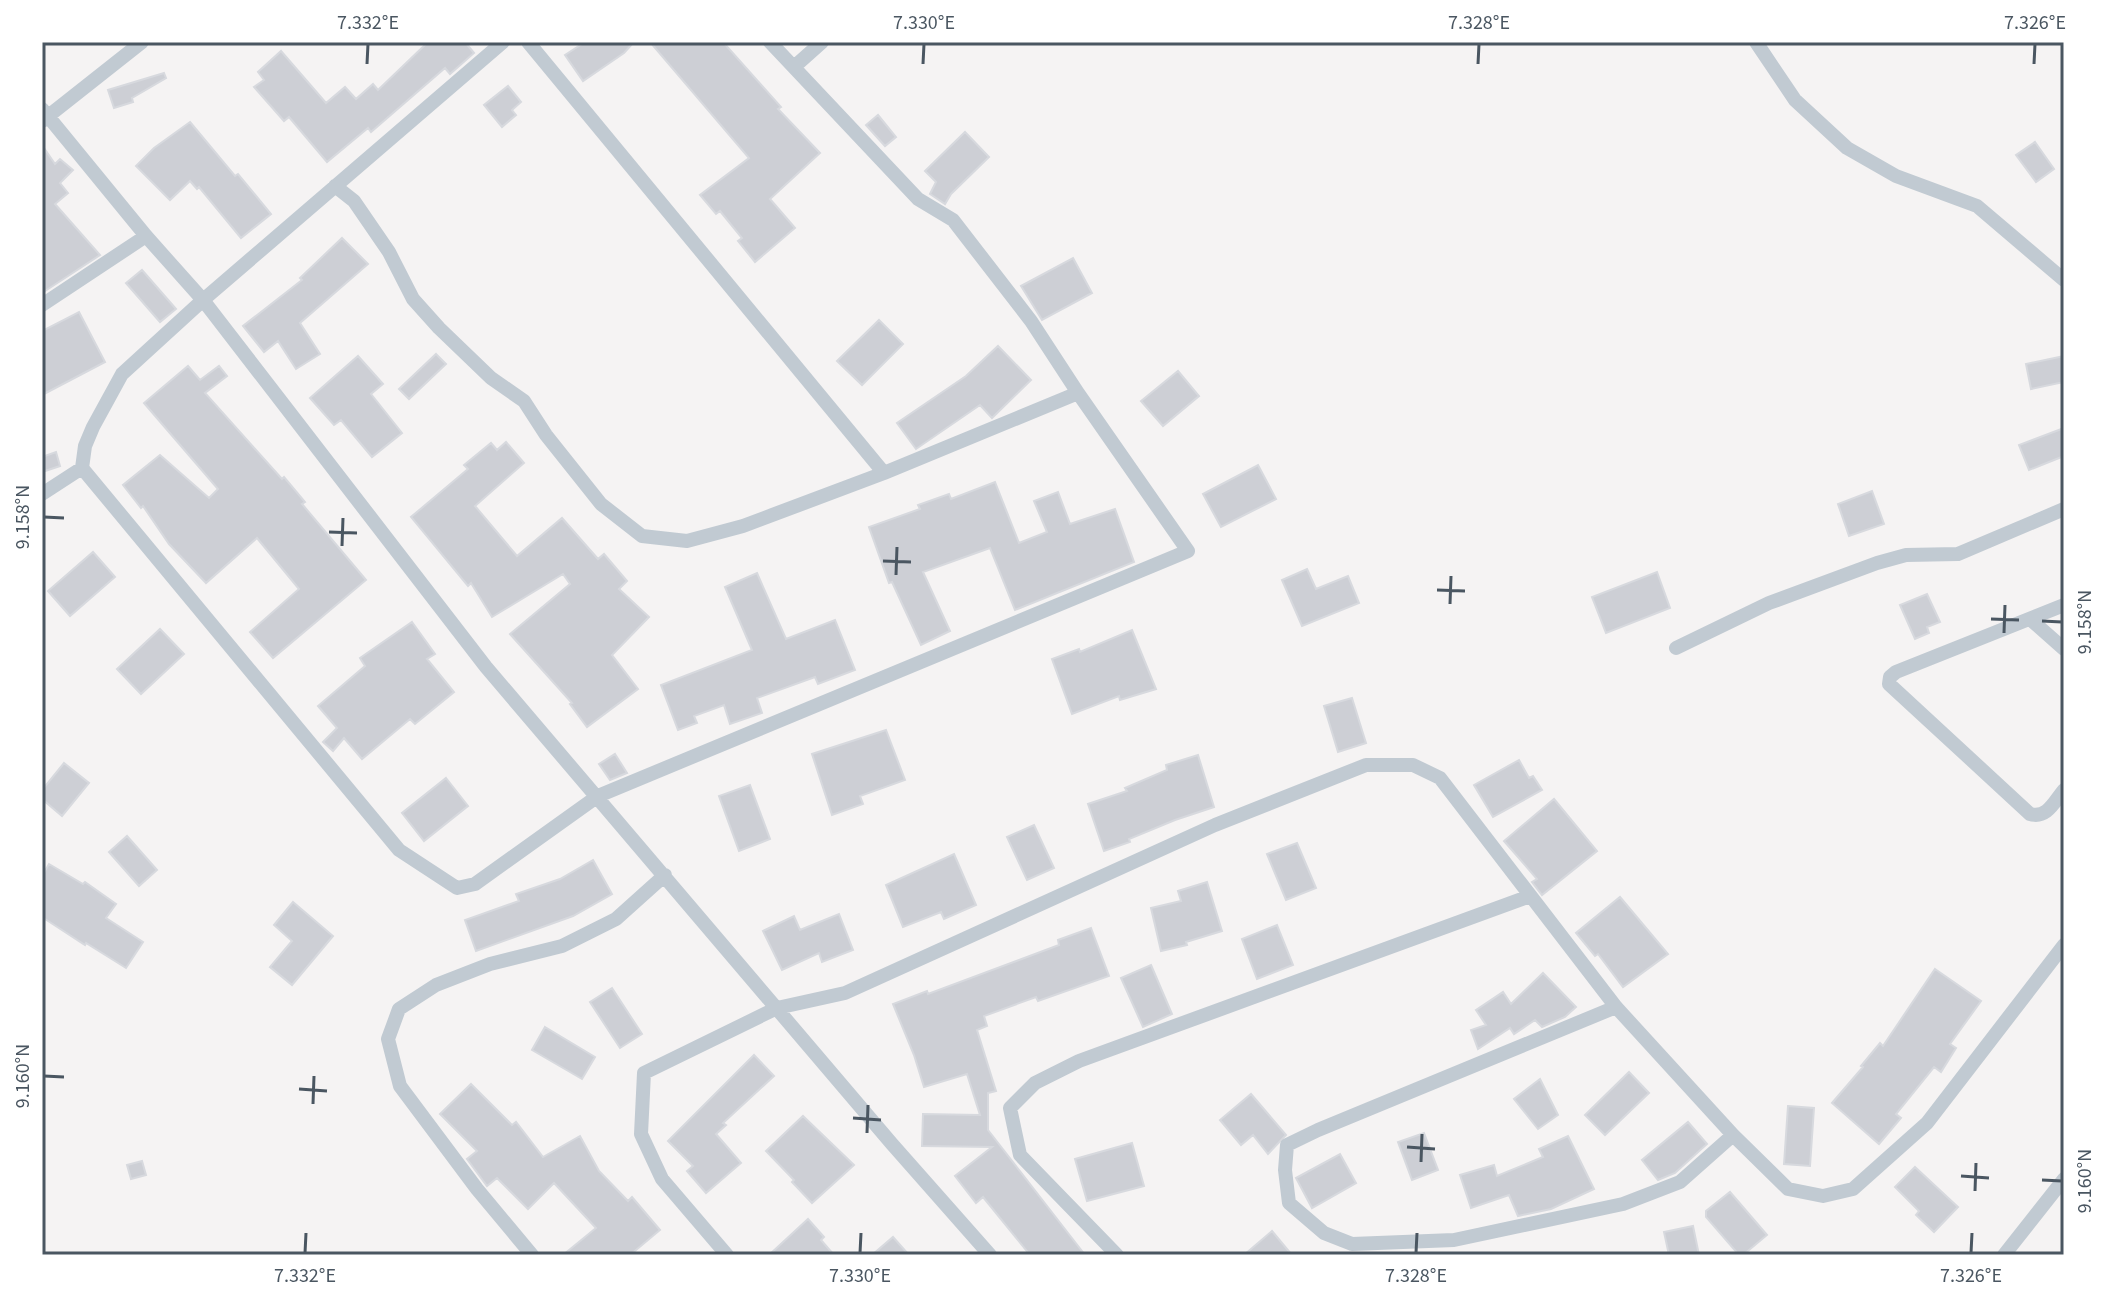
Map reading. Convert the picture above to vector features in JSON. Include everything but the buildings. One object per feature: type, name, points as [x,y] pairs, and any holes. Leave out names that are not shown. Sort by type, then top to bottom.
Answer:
[{"type":"street","points":[[142,42],[44,116],[203,300],[486,667],[990,1255]]},
{"type":"street","points":[[503,42],[203,300],[122,374],[93,427],[85,446],[82,468],[399,850],[457,888],[475,884],[598,796],[1188,551],[1031,321],[953,220],[918,199],[770,42]]},
{"type":"street","points":[[528,42],[884,473]]},
{"type":"street","points":[[794,67],[822,42]]},
{"type":"street","points":[[1756,42],[1795,100],[1847,148],[1896,176],[1977,206],[2064,280]]},
{"type":"street","points":[[335,186],[354,201],[389,252],[413,299],[491,378],[524,401],[546,435],[601,504],[642,536],[687,541],[743,526],[884,473],[1078,393]]},
{"type":"street","points":[[42,305],[146,236]]},
{"type":"street","points":[[42,494],[82,468]]},
{"type":"street","points":[[1676,648],[1769,603],[1877,563],[1906,555],[1958,554],[2064,509]]},
{"type":"street","points":[[2064,605],[1896,672],[1890,677],[1889,684],[2030,814],[2039,817],[2045,814],[2064,790]]},
{"type":"street","points":[[2030,619],[2064,649]]},
{"type":"street","points":[[727,1255],[662,1179],[641,1134],[644,1073],[777,1008],[845,993],[1215,825],[1366,765],[1413,765],[1440,778],[1616,1007],[1733,1135],[1788,1189],[1823,1196],[1853,1189],[1927,1123],[2064,945]]},
{"type":"street","points":[[532,1255],[477,1189],[400,1086],[388,1039],[399,1009],[436,985],[490,964],[562,946],[616,919],[665,875]]},
{"type":"street","points":[[1117,1255],[1020,1155],[1010,1108],[1035,1083],[1079,1061],[1530,896]]},
{"type":"street","points":[[1616,1007],[1287,1145],[1285,1170],[1289,1203],[1324,1233],[1352,1244],[1386,1249],[1454,1240],[1623,1204],[1680,1182],[1733,1135]]},
{"type":"street","points":[[2004,1255],[2064,1179]]}]
